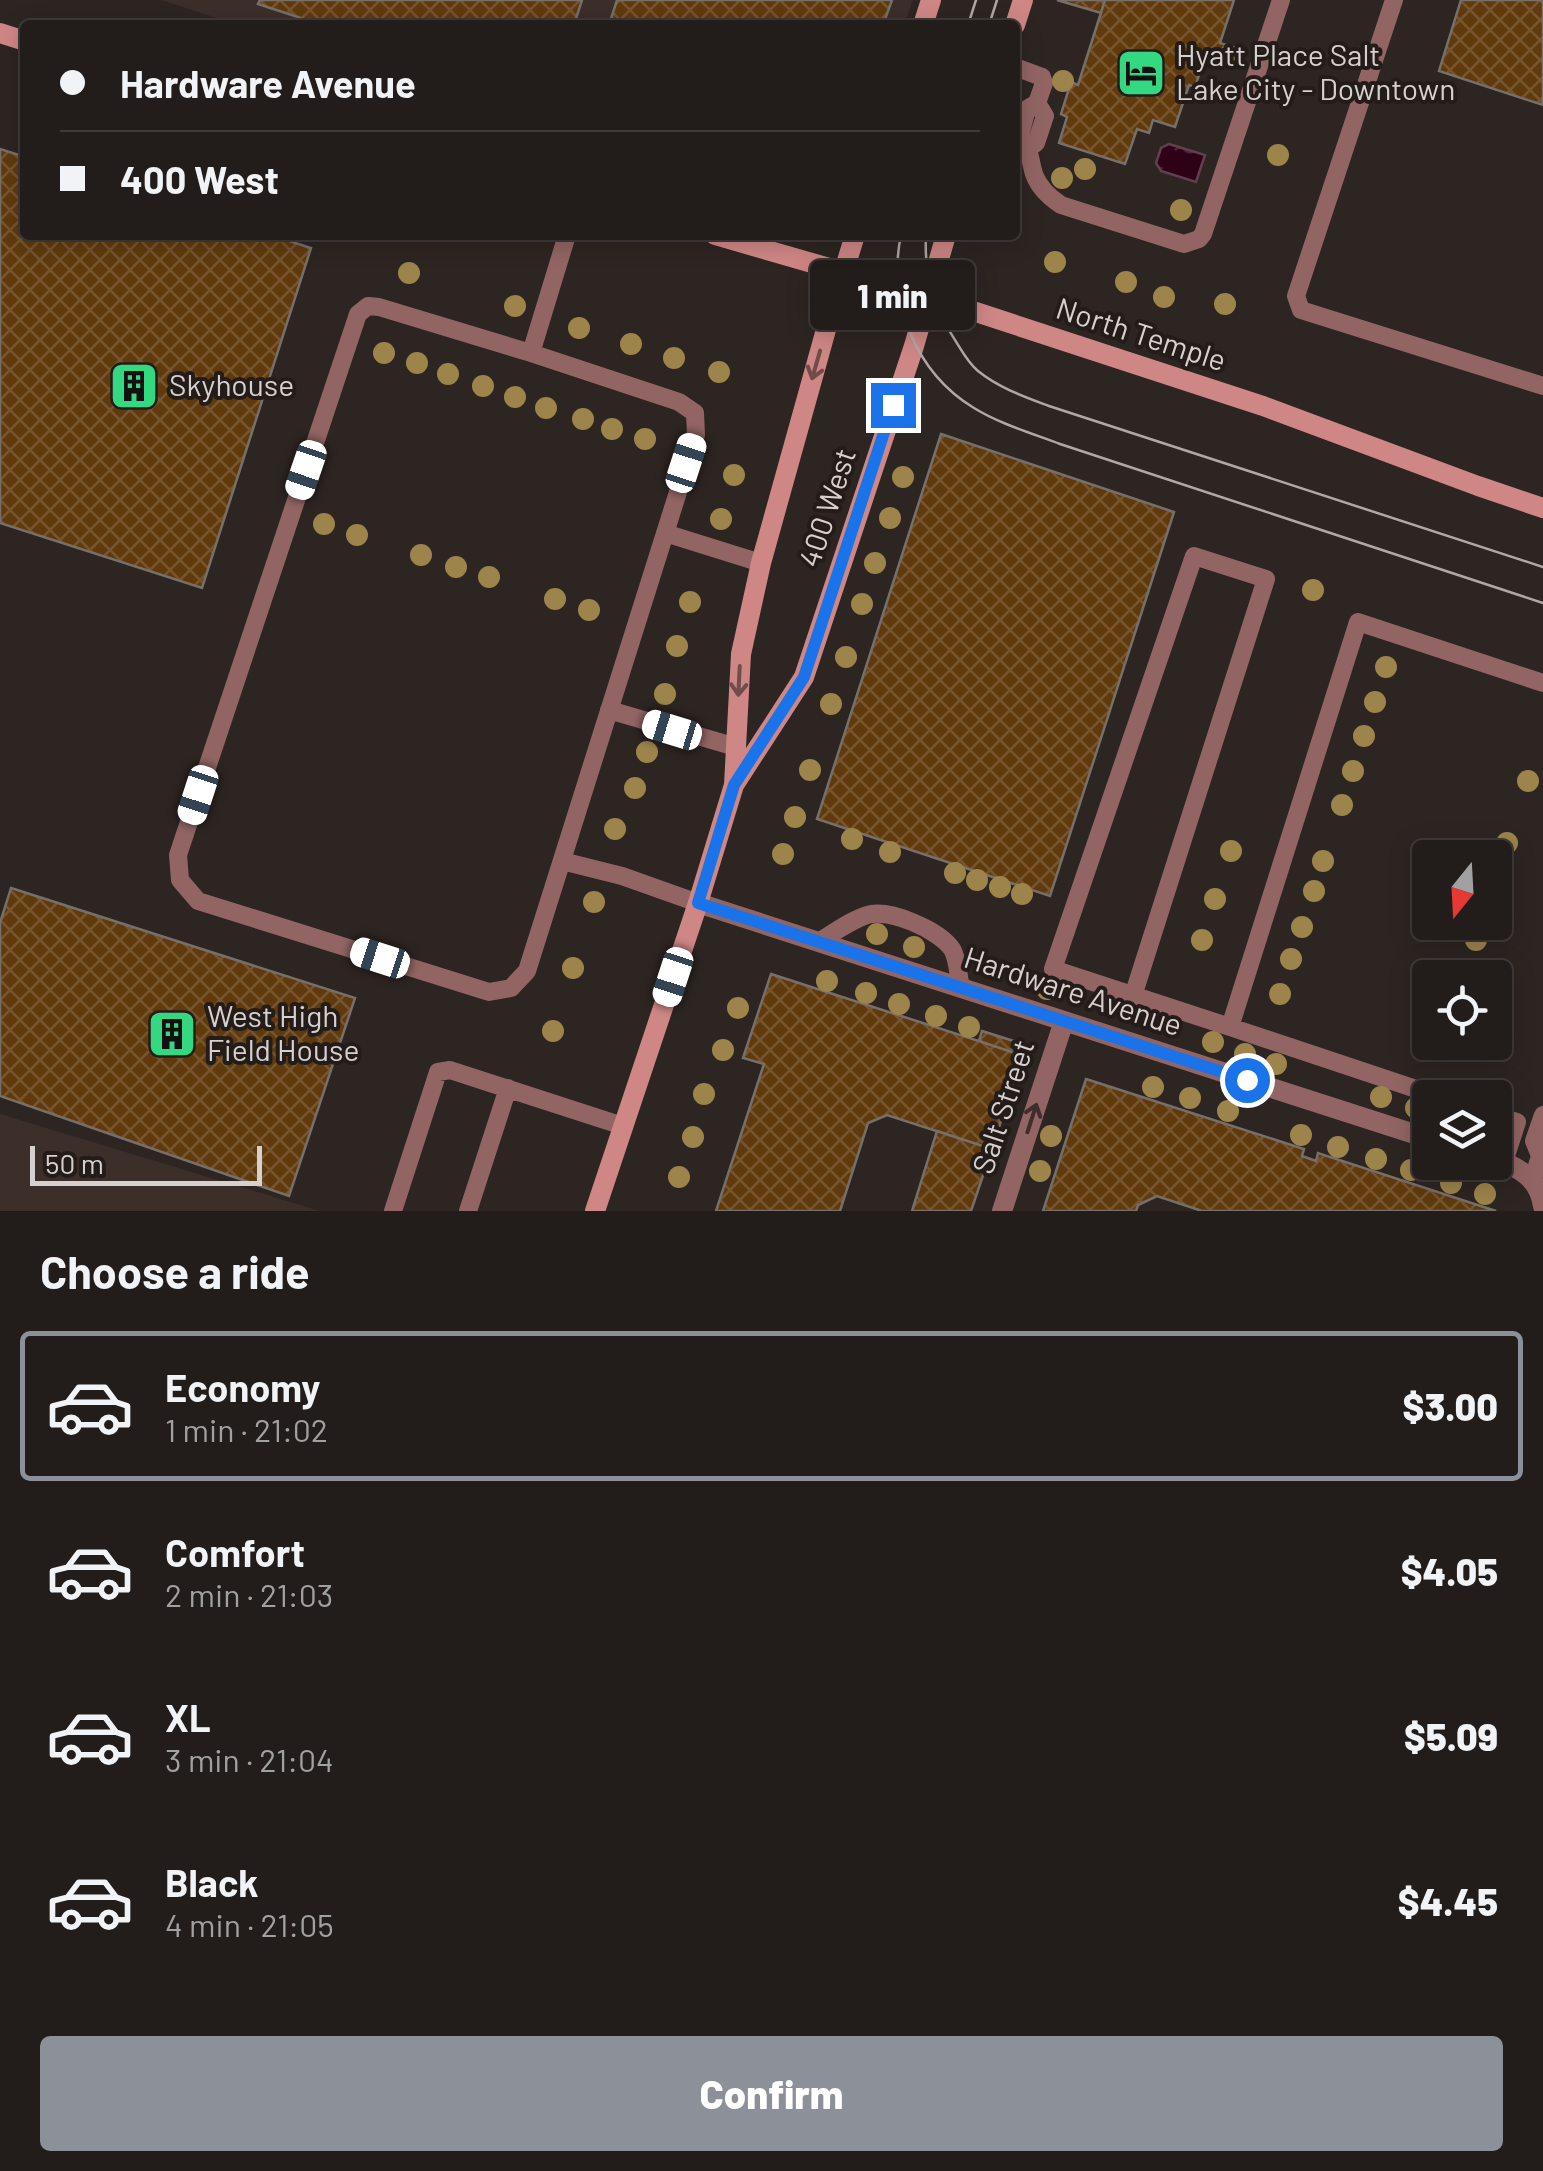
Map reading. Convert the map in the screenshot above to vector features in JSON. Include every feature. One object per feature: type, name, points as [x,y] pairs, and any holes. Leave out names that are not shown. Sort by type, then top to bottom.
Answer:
[{"type":"street","name":"North Temple","points":[[733,240],[928,297],[1262,406],[1543,508]]},
{"type":"street","name":"400 West","points":[[595,1211],[734,785],[741,654],[761,563],[854,240]]},
{"type":"street","name":"400 West","points":[[734,785],[804,677],[945,240]]},
{"type":"street","name":"Hardware Avenue","points":[[698,903],[1412,1132]]},
{"type":"street","name":"Salt Street","points":[[1002,1211],[1064,1021]]},
{"type":"street","points":[[1512,1168],[1533,1179],[1541,1192],[1543,1208]]},
{"type":"lane","points":[[1020,69],[1042,77],[1044,83],[1037,103],[1045,116],[1036,142],[1029,148],[1040,186],[1061,205],[1184,244],[1203,234],[1280,0]]},
{"type":"lane","points":[[1394,0],[1296,296],[1300,310],[1543,386]]},
{"type":"lane","points":[[531,353],[565,240]]},
{"type":"lane","points":[[368,306],[531,353],[679,402],[695,413],[696,435],[665,533],[527,972],[511,988],[489,992],[198,900],[180,880],[178,855],[358,314],[368,306]]},
{"type":"lane","points":[[665,533],[761,563]]},
{"type":"lane","points":[[1133,996],[1266,579],[1194,556],[1053,968],[1133,996],[1412,1088]]},
{"type":"lane","points":[[1230,1027],[1358,622],[1543,684]]},
{"type":"lane","points":[[609,710],[736,747]]},
{"type":"lane","points":[[562,861],[622,876],[698,903]]},
{"type":"lane","points":[[819,942],[872,913],[926,927],[941,936],[954,952],[960,988]]},
{"type":"lane","points":[[393,1211],[438,1072],[450,1070],[624,1126]]},
{"type":"lane","points":[[468,1211],[508,1088]]},
{"type":"lane","points":[[1533,1179],[1542,1155],[1534,1141],[1543,1115]]},
{"type":"shaded area","points":[[161,0],[913,0],[906,20],[223,20]]},
{"type":"shaded area","points":[[0,1114],[320,1211],[0,1211]]},
{"type":"water","points":[[1169,144],[1205,155],[1196,182],[1161,171],[1156,163],[1161,148]]},
{"type":"building","points":[[260,0],[582,0],[576,20],[307,20],[258,4]]},
{"type":"building","points":[[617,0],[892,0],[885,20],[611,20]]},
{"type":"building","points":[[1057,0],[1105,0],[1101,13]]},
{"type":"building","name":"Hyatt Place Salt Lake City - Downtown","points":[[1105,0],[1234,0],[1220,43],[1226,45],[1219,65],[1204,60],[1195,87],[1189,85],[1175,127],[1153,120],[1149,133],[1137,129],[1125,164],[1059,143],[1067,117],[1061,114],[1071,82],[1078,85]]},
{"type":"building","points":[[1461,0],[1543,0],[1543,105],[1439,71]]},
{"type":"building","name":"Skyhouse","points":[[0,149],[20,155],[20,240],[286,240],[311,248],[202,588],[0,523]]},
{"type":"building","points":[[941,434],[1174,512],[1050,896],[817,819]]},
{"type":"building","name":"West High Field House","points":[[11,888],[355,998],[289,1196],[0,1096],[0,923]]},
{"type":"building","points":[[771,974],[1022,1055],[992,1149],[887,1115],[868,1123],[840,1211],[716,1211],[764,1064],[743,1058]]},
{"type":"building","points":[[982,1031],[1020,1043],[1017,1054],[979,1041]]},
{"type":"building","points":[[1086,1079],[1304,1149],[1302,1156],[1316,1161],[1318,1153],[1496,1211],[1202,1211],[1157,1196],[1138,1205],[1136,1211],[1043,1211]]},
{"type":"building","points":[[937,1131],[992,1149],[971,1211],[912,1211]]},
{"type":"tram line","points":[[970,20],[976,0]]},
{"type":"tram line","points":[[991,20],[997,0]]},
{"type":"tram line","points":[[900,240],[898,285],[910,334],[936,376],[974,408],[1060,444],[1543,603]]},
{"type":"tram line","points":[[926,240],[928,277],[947,328],[971,364],[1003,387],[1049,406],[1543,567]]},
{"type":"place","name":"Hyatt Place Salt Lake City - Downtown","points":[[1141,73]]},
{"type":"place","name":"Skyhouse","points":[[134,386]]},
{"type":"place","name":"West High Field House","points":[[172,1034]]},
{"type":"route","points":[[893,405],[804,677],[734,785],[698,903],[1247,1080]]}]
